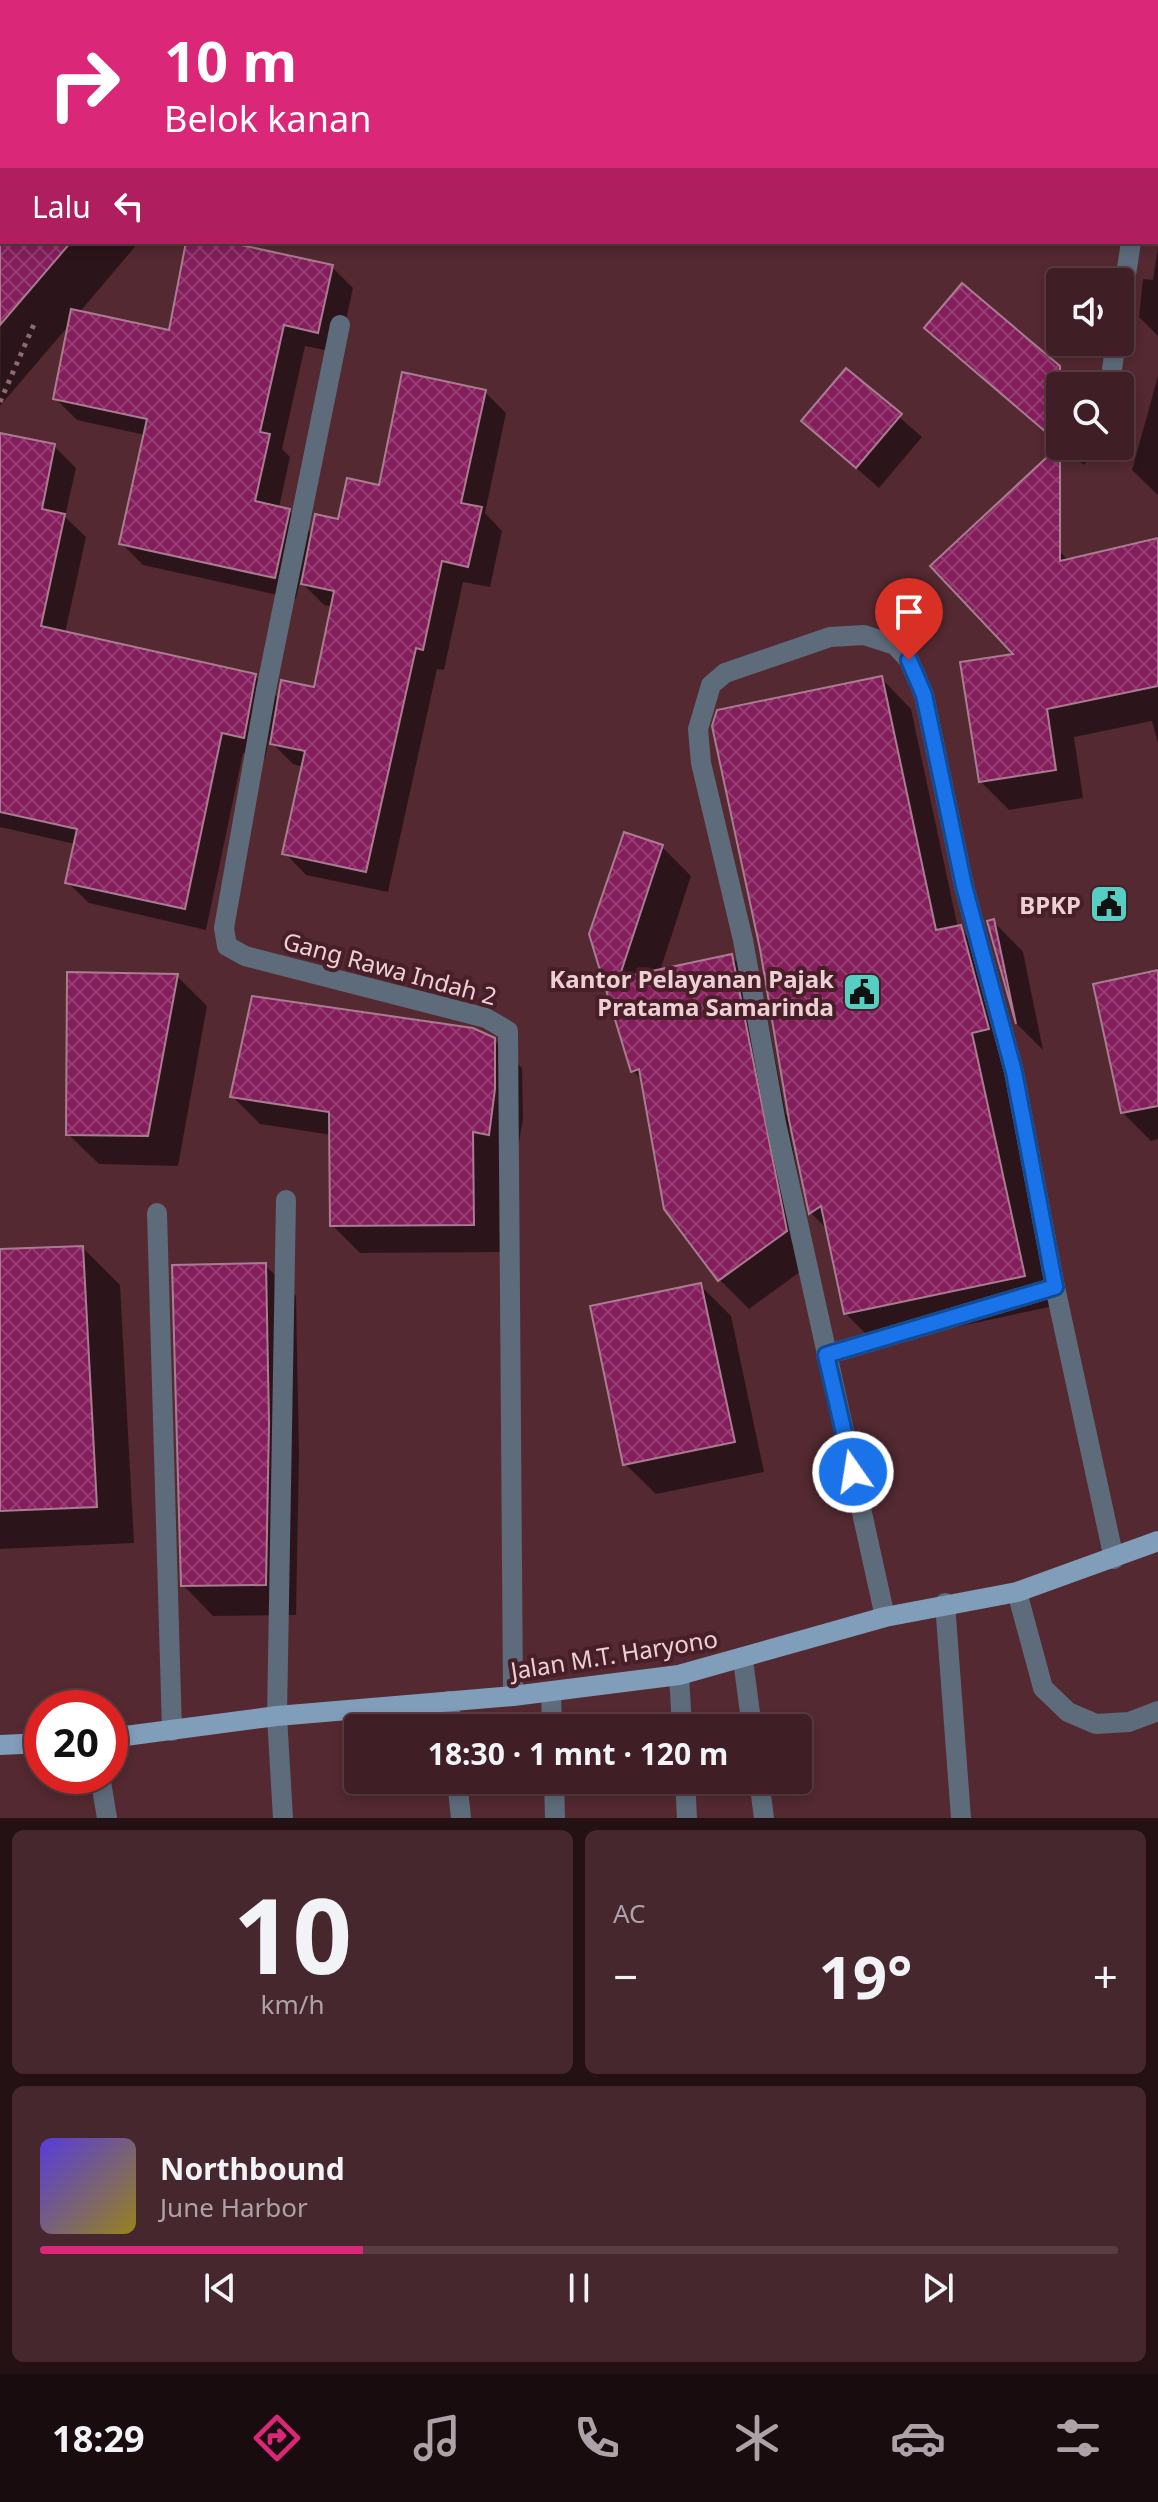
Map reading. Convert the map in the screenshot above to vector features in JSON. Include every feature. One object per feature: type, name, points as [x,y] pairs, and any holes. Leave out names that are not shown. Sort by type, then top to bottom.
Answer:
[{"type":"main road","name":"Jalan M.T. Haryono","points":[[128,1736],[277,1716],[513,1696],[679,1675],[743,1660],[885,1617],[945,1603],[1017,1592],[1158,1541]]},
{"type":"main road","points":[[0,1745],[24,1744]]},
{"type":"street","points":[[1127,268],[1131,244]]},
{"type":"street","name":"Gang Rawa Indah 2","points":[[340,325],[266,690],[224,928],[227,946],[245,956],[486,1018],[508,1031],[513,1696]]},
{"type":"street","points":[[1112,369],[1114,356]]},
{"type":"street","points":[[885,1617],[776,1123],[743,940],[701,763],[698,729],[711,685],[725,673],[830,637],[864,635],[895,645],[919,680],[964,886],[1014,1072],[1055,1287],[1114,1559]]},
{"type":"street","points":[[283,1818],[277,1716],[286,1200]]},
{"type":"street","points":[[157,1213],[172,1731]]},
{"type":"street","points":[[826,1355],[1055,1287]]},
{"type":"street","points":[[1017,1592],[1043,1688],[1068,1712],[1096,1724],[1129,1722],[1158,1711]]},
{"type":"street","points":[[945,1603],[961,1818]]},
{"type":"street","points":[[743,1660],[750,1714]]},
{"type":"street","points":[[679,1675],[681,1714]]},
{"type":"street","points":[[551,1692],[552,1714]]},
{"type":"street","points":[[449,1701],[450,1714]]},
{"type":"street","points":[[103,1794],[107,1818]]},
{"type":"street","points":[[458,1794],[461,1818]]},
{"type":"street","points":[[554,1794],[555,1818]]},
{"type":"street","points":[[686,1794],[687,1818]]},
{"type":"street","points":[[761,1794],[764,1818]]},
{"type":"path","points":[[0,402],[35,322]]},
{"type":"building","points":[[0,244],[69,244],[0,325]]},
{"type":"building","points":[[186,244],[236,244],[333,265],[318,333],[284,325],[260,432],[270,434],[255,501],[290,509],[275,578],[119,544],[147,419],[53,399],[71,309],[169,330]]},
{"type":"building","points":[[962,283],[1060,366],[1060,372],[1046,372],[1046,432],[924,328]]},
{"type":"building","points":[[846,368],[902,414],[856,468],[801,421]]},
{"type":"building","points":[[402,372],[486,390],[461,503],[482,507],[468,567],[442,561],[423,650],[416,648],[366,872],[282,854],[305,751],[270,744],[281,680],[314,687],[334,591],[301,584],[315,514],[338,519],[347,478],[379,485]]},
{"type":"building","points":[[0,433],[55,444],[42,509],[65,514],[41,626],[256,674],[244,738],[222,733],[185,909],[65,883],[77,829],[0,812]]},
{"type":"building","points":[[1046,458],[1060,460],[1060,561],[1158,538],[1158,686],[1047,709],[1056,770],[979,782],[960,662],[1013,654],[930,566]]},
{"type":"building","name":"Kantor Pelayanan Pajak Pratama Samarinda","points":[[882,676],[936,930],[961,925],[989,1029],[972,1033],[1025,1276],[844,1314],[821,1206],[809,1214],[789,1120],[760,949],[712,726],[717,710]]},
{"type":"building","points":[[624,832],[663,845],[619,978],[732,954],[787,1231],[718,1281],[664,1209],[639,1069],[631,1072],[589,934]]},
{"type":"building","points":[[994,919],[1016,1024],[987,921]]},
{"type":"building","points":[[1158,970],[1158,1106],[1121,1113],[1093,984]]},
{"type":"building","points":[[67,972],[178,974],[148,1136],[66,1135]]},
{"type":"building","points":[[252,996],[473,1028],[495,1038],[495,1089],[489,1135],[473,1132],[474,1225],[330,1226],[329,1112],[230,1097]]},
{"type":"building","points":[[83,1246],[97,1507],[0,1511],[0,1249]]},
{"type":"building","points":[[266,1263],[269,1423],[266,1585],[181,1586],[172,1265]]},
{"type":"building","points":[[701,1283],[735,1442],[623,1465],[590,1306]]},
{"type":"place","name":"BPKP","points":[[1109,904]]},
{"type":"place","name":"Kantor Pelayanan Pajak Pratama Samarinda","points":[[862,992]]},
{"type":"route","points":[[853,1472],[826,1355],[1055,1287],[1014,1072],[964,886],[924,695],[909,660]]}]
